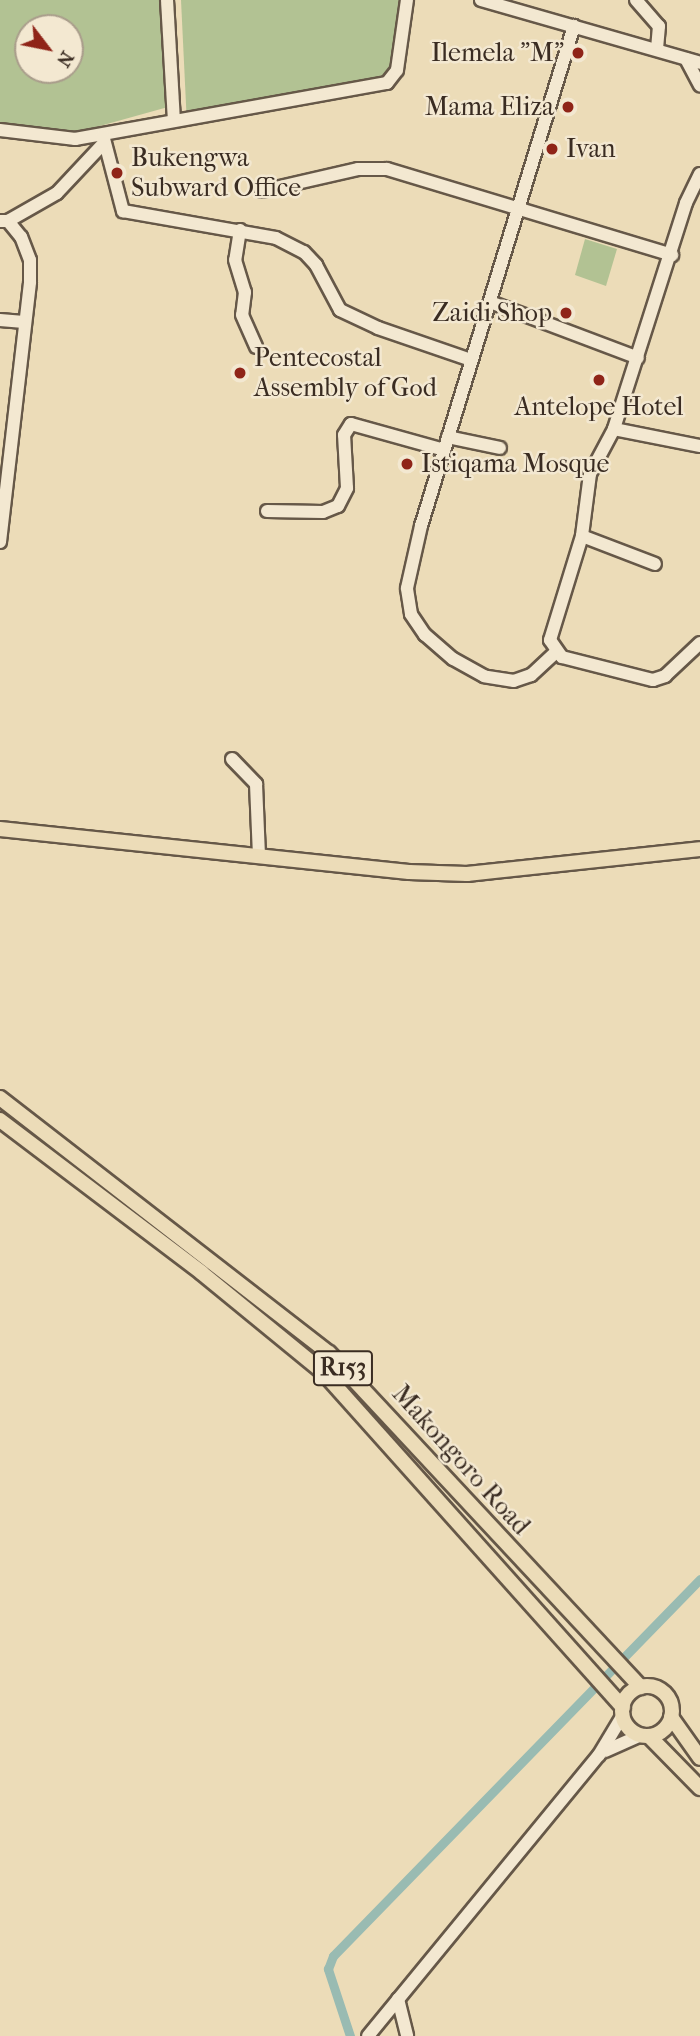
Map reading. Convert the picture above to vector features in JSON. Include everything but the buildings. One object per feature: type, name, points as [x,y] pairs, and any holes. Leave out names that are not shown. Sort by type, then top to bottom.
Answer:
[{"type":"main road","points":[[0,829],[259,857],[467,874],[700,849]]},
{"type":"main road","name":"Makongoro Road","points":[[0,1098],[329,1353],[641,1687],[665,1693],[671,1717],[700,1758]]},
{"type":"main road","name":"Makongoro Road","points":[[0,1120],[202,1273],[323,1372],[623,1711],[629,1728],[645,1736],[700,1788]]},
{"type":"main road","points":[[623,1711],[629,1694],[641,1687]]},
{"type":"main road","points":[[645,1736],[663,1730],[671,1717]]},
{"type":"street","points":[[167,0],[174,120]]},
{"type":"street","points":[[0,130],[55,139],[104,139],[174,120],[387,83],[397,70],[407,0]]},
{"type":"street","points":[[481,0],[700,63]]},
{"type":"street","points":[[636,0],[659,26],[657,49]]},
{"type":"street","points":[[556,652],[531,675],[500,681],[453,659],[416,625],[407,601],[410,568],[444,450],[574,26]]},
{"type":"street","points":[[686,59],[700,85]]},
{"type":"street","points":[[0,542],[30,260],[21,237],[4,221],[70,183],[104,139]]},
{"type":"street","points":[[104,139],[123,211],[276,238],[304,252],[324,277],[332,301],[350,316],[471,360]]},
{"type":"street","points":[[262,191],[374,167],[517,206],[672,255]]},
{"type":"street","points":[[700,174],[686,203],[672,255],[614,429],[590,474],[582,537],[551,636],[556,652],[572,661],[653,680],[665,676],[700,643]]},
{"type":"street","points":[[240,230],[235,260],[246,292],[242,315],[256,347]]},
{"type":"street","points":[[490,302],[638,358]]},
{"type":"street","points":[[0,320],[24,322]]},
{"type":"street","points":[[267,511],[323,512],[338,506],[347,488],[344,435],[351,424],[444,450]]},
{"type":"street","points":[[614,429],[700,446]]},
{"type":"street","points":[[448,437],[500,448]]},
{"type":"street","points":[[582,537],[654,564]]},
{"type":"street","points":[[232,759],[256,784],[259,857]]},
{"type":"street","points":[[368,2036],[599,1755],[623,1711]]},
{"type":"street","points":[[599,1755],[615,1743],[645,1736]]},
{"type":"street","points":[[398,1999],[406,2033]]},
{"type":"street","points":[[378,2023],[406,2033]]},
{"type":"green space","points":[[0,0],[166,0],[168,107],[64,136],[0,123]]},
{"type":"green space","points":[[181,0],[405,0],[391,88],[187,125]]},
{"type":"green space","points":[[585,239],[617,249],[606,286],[575,275]]},
{"type":"waterway","points":[[350,2036],[328,1969],[333,1956],[700,1579]]},
{"type":"place","name":"Ilemela \"M\"","points":[[578,53]]},
{"type":"place","name":"Mama Eliza","points":[[568,107]]},
{"type":"place","name":"Ivan","points":[[552,149]]},
{"type":"place","name":"Bukengwa Subward Office","points":[[117,173]]},
{"type":"place","name":"Zaidi Shop","points":[[566,313]]},
{"type":"place","name":"Pentecostal Assembly of God","points":[[240,373]]},
{"type":"place","name":"Antelope Hotel","points":[[599,380]]},
{"type":"place","name":"Istiqama Mosque","points":[[407,464]]}]
